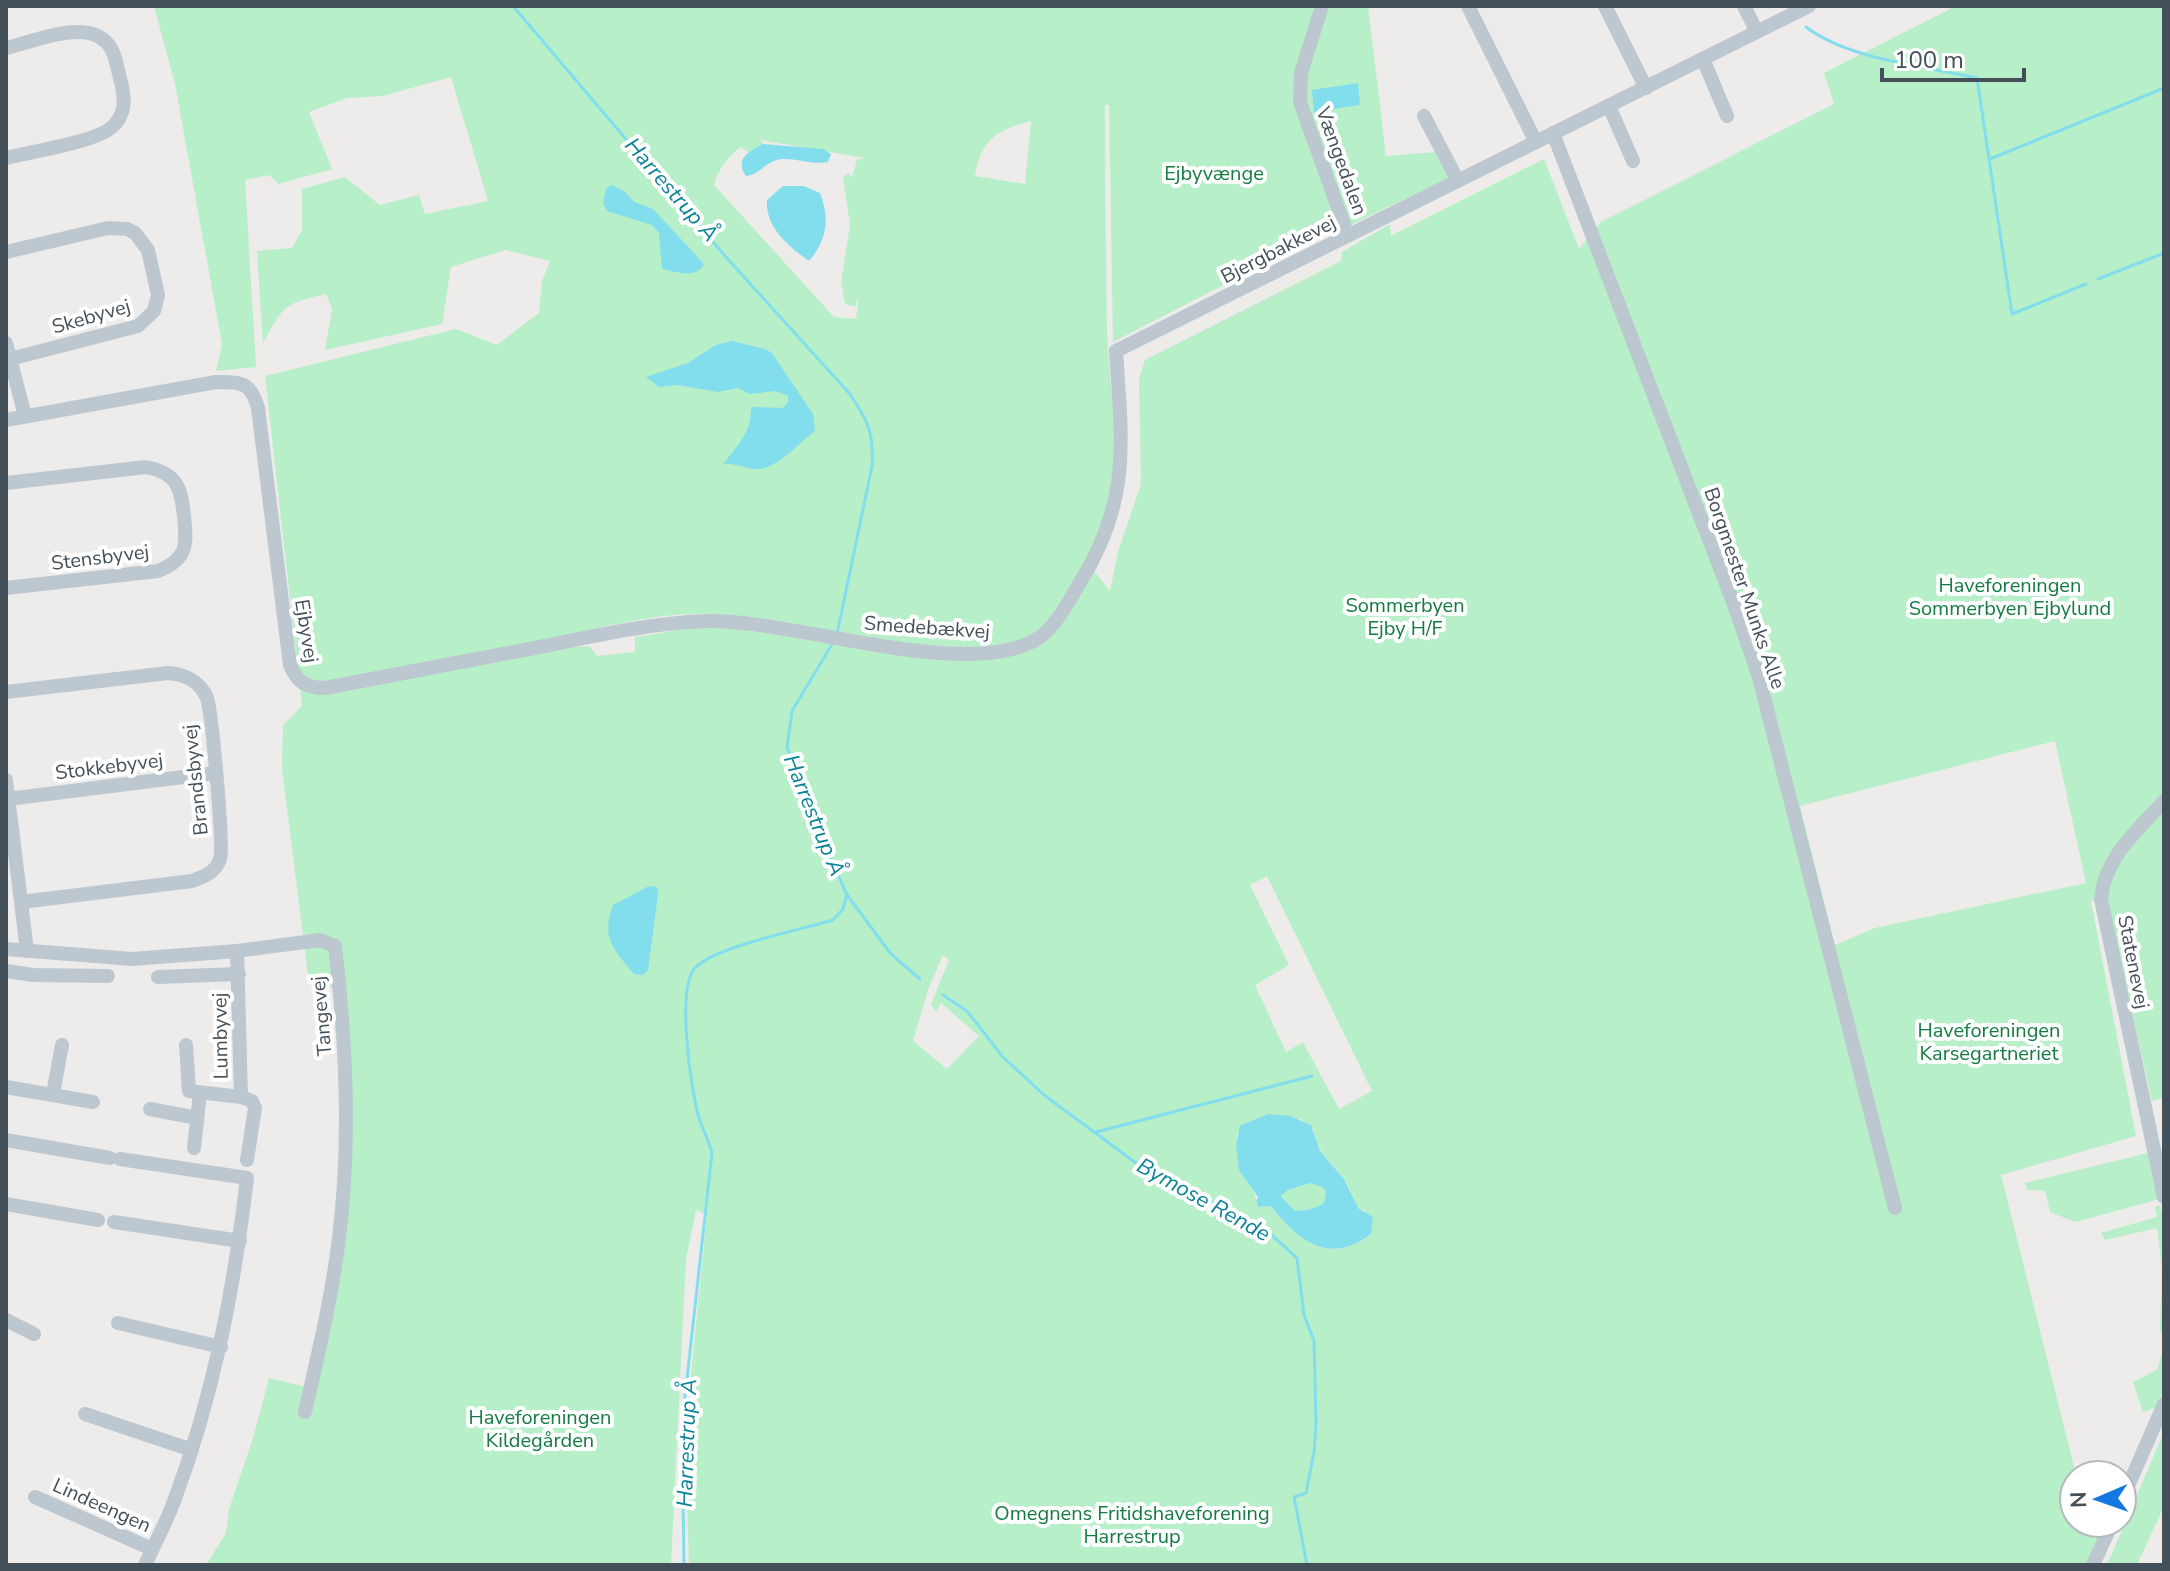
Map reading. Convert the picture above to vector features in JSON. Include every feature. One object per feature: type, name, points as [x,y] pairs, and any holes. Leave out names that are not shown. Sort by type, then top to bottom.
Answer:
[{"type":"street","name":"Vængedalen","points":[[1322,6],[1301,73],[1300,102],[1348,236]]},
{"type":"street","points":[[1468,6],[1536,142]]},
{"type":"street","points":[[1605,6],[1646,88]]},
{"type":"street","points":[[1744,6],[1757,32]]},
{"type":"street","name":"Bjergbakkevej","points":[[1116,351],[1809,6]]},
{"type":"street","points":[[6,48],[76,31],[96,34],[107,42],[113,52],[124,96],[120,117],[103,134],[6,158]]},
{"type":"street","points":[[1703,59],[1727,116]]},
{"type":"street","points":[[1609,106],[1633,161]]},
{"type":"street","points":[[1424,116],[1458,181]]},
{"type":"street","name":"Borgmester Munks Alle","points":[[1553,133],[1758,674],[1895,1208]]},
{"type":"street","name":"Skebyvej","points":[[6,252],[108,228],[127,229],[141,239],[148,250],[158,295],[154,311],[138,326],[10,359]]},
{"type":"street","points":[[6,343],[25,416]]},
{"type":"street","name":"Smedebækvej","points":[[836,639],[961,653],[1000,652],[1022,646],[1041,636],[1058,618],[1094,562],[1120,481],[1122,443],[1116,351]]},
{"type":"street","name":"Ejbyvej","points":[[6,420],[216,382],[236,382],[248,386],[258,408],[290,665],[295,677],[304,685],[325,688],[572,640],[678,623],[733,622],[836,639]]},
{"type":"street","name":"Stensbyvej","points":[[6,483],[146,467],[159,469],[177,482],[182,494],[186,537],[181,557],[171,566],[158,571],[6,588]]},
{"type":"street","name":"Brandsbyvej","points":[[6,692],[181,674],[199,685],[207,698],[222,845],[216,869],[208,876],[192,881],[21,902]]},
{"type":"street","name":"Stokkebyvej","points":[[8,799],[215,773]]},
{"type":"street","points":[[6,780],[27,951]]},
{"type":"street","name":"Statenevej","points":[[2164,801],[2111,863],[2101,899],[2164,1197]]},
{"type":"street","name":"Tangevej","points":[[6,949],[132,959],[237,951],[320,940],[335,946],[345,1071],[343,1187],[330,1294],[305,1412]]},
{"type":"street","name":"Lumbyvej","points":[[237,951],[241,1097]]},
{"type":"street","points":[[6,971],[33,975],[108,976]]},
{"type":"street","name":"Lumbyvej","points":[[158,977],[239,974]]},
{"type":"street","points":[[53,1094],[62,1045]]},
{"type":"street","name":"Lumbyvej","points":[[186,1045],[189,1091],[252,1101],[255,1108],[247,1160]]},
{"type":"street","points":[[6,1087],[93,1102]]},
{"type":"street","name":"Lumbyvej","points":[[194,1148],[200,1093]]},
{"type":"street","points":[[150,1109],[197,1118]]},
{"type":"street","name":"Lindeengen","points":[[6,1140],[247,1178],[240,1241],[221,1347],[192,1450],[172,1507],[145,1565]]},
{"type":"street","points":[[6,1204],[98,1220]]},
{"type":"street","points":[[114,1222],[240,1241]]},
{"type":"street","points":[[6,1320],[34,1334]]},
{"type":"street","points":[[118,1323],[221,1347]]},
{"type":"street","points":[[2138,1463],[2164,1404]]},
{"type":"street","points":[[85,1414],[192,1450]]},
{"type":"street","name":"Lindeengen","points":[[35,1497],[152,1549]]},
{"type":"street","points":[[2093,1565],[2105,1539]]},
{"type":"green space","points":[[154,6],[1368,6],[1386,156],[1437,152],[1449,178],[1350,225],[1346,222],[1113,342],[1109,105],[1105,105],[1107,329],[1114,423],[1113,480],[1104,516],[1085,560],[1062,602],[1039,630],[1011,644],[968,648],[874,640],[776,622],[702,614],[634,621],[545,640],[543,649],[590,646],[597,656],[635,652],[635,637],[714,627],[931,658],[1012,656],[1045,640],[1094,571],[1110,591],[1118,552],[1141,484],[1139,379],[1145,360],[1341,261],[1342,252],[1390,224],[1391,236],[1544,159],[1579,249],[1601,222],[1834,104],[1824,73],[1956,6],[2164,6],[2164,1097],[2152,1101],[2107,900],[2091,901],[2136,1136],[2001,1175],[2072,1459],[2058,1459],[2058,1539],[2099,1539],[2087,1565],[689,1565],[685,1434],[707,1215],[696,1210],[686,1259],[671,1565],[206,1565],[226,1533],[229,1509],[269,1378],[314,1389],[342,1238],[337,991],[308,974],[282,769],[283,725],[302,706],[265,376],[456,329],[497,345],[539,313],[542,281],[550,261],[505,250],[451,267],[442,324],[325,350],[332,309],[326,294],[286,308],[263,344],[257,251],[292,248],[302,230],[302,189],[345,177],[380,205],[419,195],[425,214],[488,201],[451,77],[383,96],[347,98],[309,112],[332,169],[279,184],[269,175],[245,180],[256,367],[216,371],[222,344],[175,84]],"holes":[[[1031,121],[1025,184],[975,176],[982,153],[992,138]],[[761,140],[865,158],[857,160],[852,178],[849,173],[843,177],[850,225],[841,282],[845,304],[855,307],[859,295],[856,319],[834,317],[714,185],[732,154],[741,147],[748,152],[763,144]],[[2055,741],[2086,883],[1875,928],[1835,945],[1800,806]],[[1267,876],[1372,1091],[1339,1109],[1303,1042],[1286,1052],[1255,985],[1289,965],[1250,885]],[[943,955],[949,960],[931,1004],[936,1012],[941,1003],[979,1036],[947,1069],[913,1041],[928,990]],[[1300,1119],[1314,1129],[1321,1150],[1344,1179],[1359,1209],[1365,1211],[1371,1234],[1342,1248],[1316,1246],[1292,1230],[1271,1206],[1257,1207],[1254,1190],[1237,1157],[1237,1134]]]},
{"type":"green space","points":[[2148,1153],[2160,1199],[2075,1222],[2050,1212],[2045,1191],[2027,1190],[2025,1183]]},
{"type":"green space","points":[[1310,1183],[1326,1191],[1324,1203],[1309,1210],[1293,1210],[1281,1195]]},
{"type":"green space","points":[[2160,1205],[2164,1223],[2164,1341],[2160,1329],[2162,1269],[2157,1228],[2105,1240],[2101,1233],[2157,1217],[2155,1207]]},
{"type":"green space","points":[[2164,1347],[2164,1389],[2156,1408],[2143,1412],[2133,1382],[2157,1370]]},
{"type":"green space","points":[[2164,1432],[2164,1506],[2137,1565],[2107,1565],[2118,1539],[2138,1539],[2138,1493]]},
{"type":"water","points":[[1358,83],[1360,105],[1314,112],[1312,90]]},
{"type":"water","points":[[763,144],[823,149],[831,154],[828,162],[822,163],[777,160],[746,176],[742,160]]},
{"type":"water","points":[[611,185],[624,191],[634,202],[653,209],[704,264],[701,269],[685,273],[662,269],[659,233],[652,225],[607,211],[603,203],[606,189]]},
{"type":"water","points":[[783,186],[804,186],[820,193],[825,211],[825,228],[820,245],[809,261],[786,243],[770,219],[767,200]]},
{"type":"water","points":[[732,341],[772,353],[813,414],[815,431],[779,461],[763,468],[723,464],[746,432],[752,407],[782,408],[788,403],[788,396],[776,391],[750,394],[738,388],[718,392],[677,385],[659,387],[646,377],[688,363],[716,345]]},
{"type":"water","points":[[649,886],[657,887],[658,894],[648,970],[643,975],[634,974],[611,942],[608,926],[613,905]]},
{"type":"water","points":[[1268,1114],[1290,1116],[1311,1125],[1320,1151],[1344,1179],[1359,1209],[1373,1217],[1371,1234],[1342,1248],[1328,1248],[1304,1239],[1271,1206],[1258,1207],[1258,1197],[1239,1170],[1236,1145],[1240,1126]],"holes":[[[1310,1183],[1326,1191],[1324,1203],[1309,1210],[1294,1210],[1281,1196],[1288,1190]]]},
{"type":"waterway","name":"Harrestrup Å","points":[[513,6],[725,256],[849,393],[861,411],[871,436],[872,466],[837,634]]},
{"type":"waterway","points":[[1806,27],[1824,38],[1865,54],[1977,78],[2012,314],[2086,284]]},
{"type":"waterway","points":[[1990,159],[2164,88]]},
{"type":"waterway","points":[[2098,279],[2164,253]]},
{"type":"waterway","name":"Harrestrup Å","points":[[684,1565],[682,1424],[712,1153],[699,1118],[692,1086],[686,996],[689,979],[695,968],[705,960],[739,946],[833,920],[843,909],[847,895],[805,800],[787,747],[792,711],[834,641]]},
{"type":"waterway","name":"Bymose Rende","points":[[847,895],[891,954],[920,979]]},
{"type":"waterway","name":"Bymose Rende","points":[[943,995],[967,1011],[1003,1057],[1044,1095],[1140,1166],[1263,1227],[1297,1258],[1304,1315],[1314,1341],[1314,1452],[1306,1493],[1294,1497],[1307,1565]]},
{"type":"waterway","points":[[1096,1132],[1312,1076]]},
{"type":"park label","name":"Ejbyvænge","points":[[1214,173]]},
{"type":"park label","name":"Haveforeningen Sommerbyen Ejbylund","points":[[2010,596]]},
{"type":"park label","name":"Sommerbyen Ejby H/F","points":[[1405,616]]},
{"type":"park label","name":"Haveforeningen Karsegartneriet","points":[[1989,1042]]},
{"type":"park label","name":"Haveforeningen Kildegården","points":[[540,1428]]},
{"type":"park label","name":"Omegnens Fritidshaveforening Harrestrup","points":[[1132,1524]]}]
